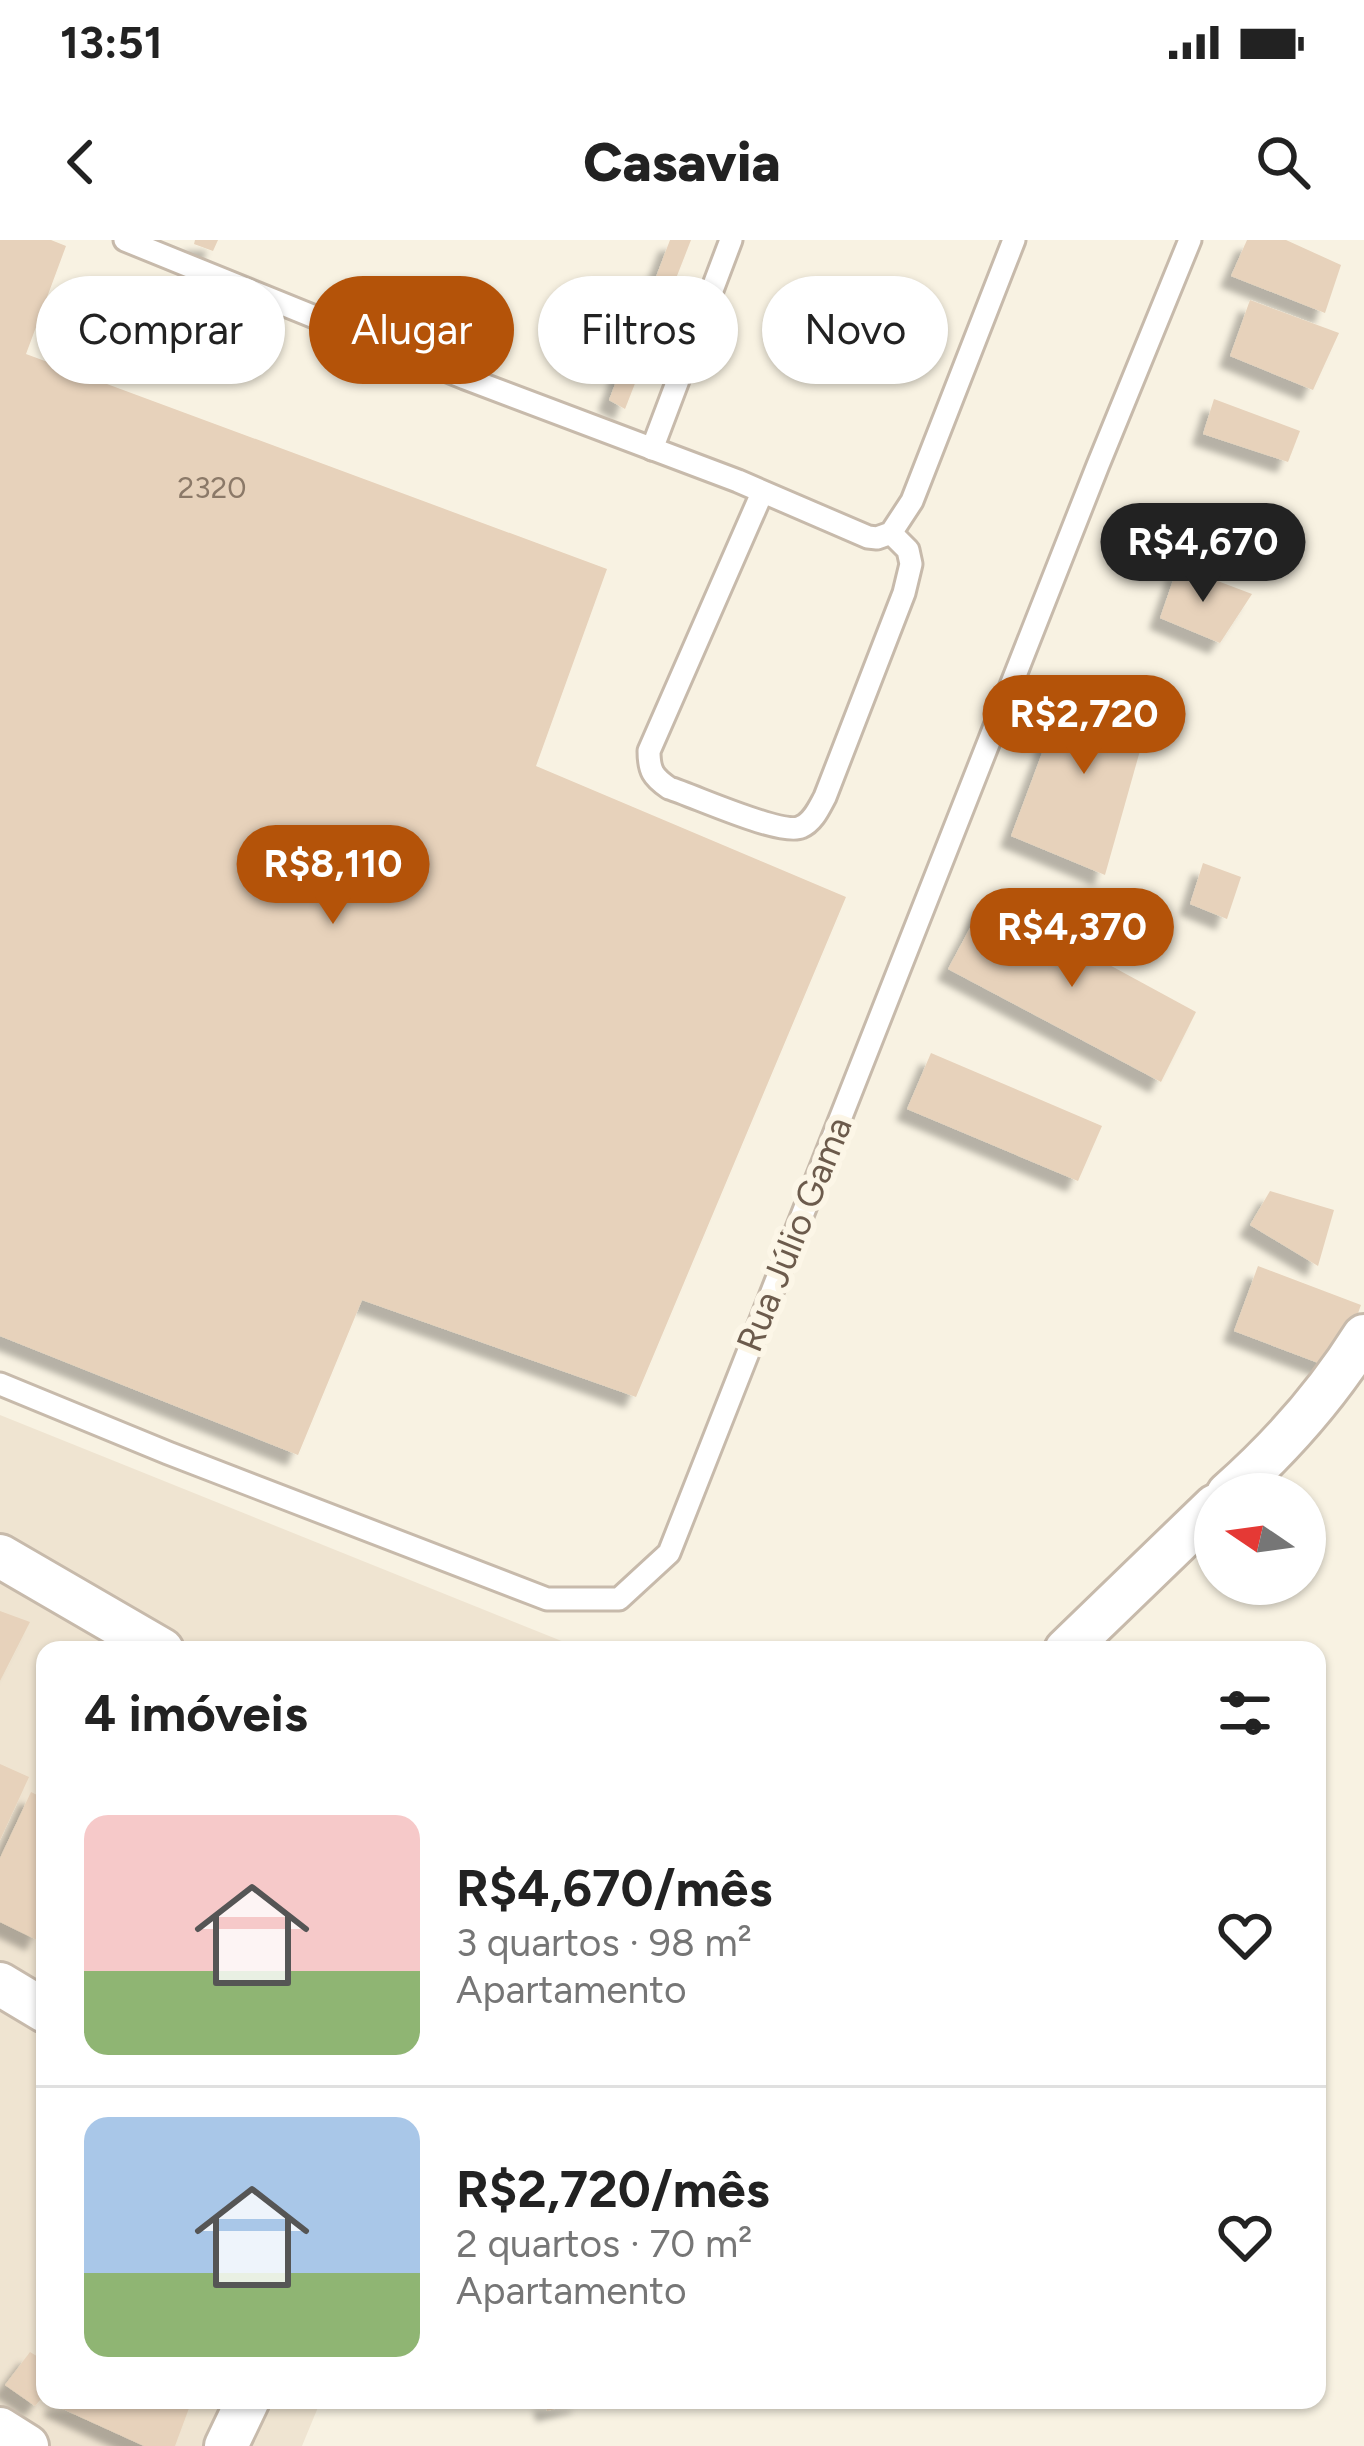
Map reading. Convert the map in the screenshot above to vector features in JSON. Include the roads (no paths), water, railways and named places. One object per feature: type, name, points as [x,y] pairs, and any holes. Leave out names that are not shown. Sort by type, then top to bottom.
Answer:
[{"type":"street","points":[[1251,1473],[1348,1362],[1364,1336]]},
{"type":"street","points":[[1075,1641],[1194,1526]]},
{"type":"street","points":[[0,1556],[146,1641]]},
{"type":"street","points":[[0,1984],[36,2006]]},
{"type":"street","points":[[226,2446],[244,2409]]},
{"type":"street","points":[[0,2429],[27,2446]]},
{"type":"lane","points":[[124,240],[877,538],[891,532],[911,501],[1013,240]]},
{"type":"lane","points":[[652,449],[731,240]]},
{"type":"lane","name":"Rua Júlio Gama","points":[[0,1384],[547,1599],[619,1598],[669,1553],[1190,240]]},
{"type":"lane","points":[[762,493],[670,701],[650,752],[649,769],[669,788],[775,827],[799,828],[810,821],[825,796],[904,593],[908,550],[891,532]]}]
